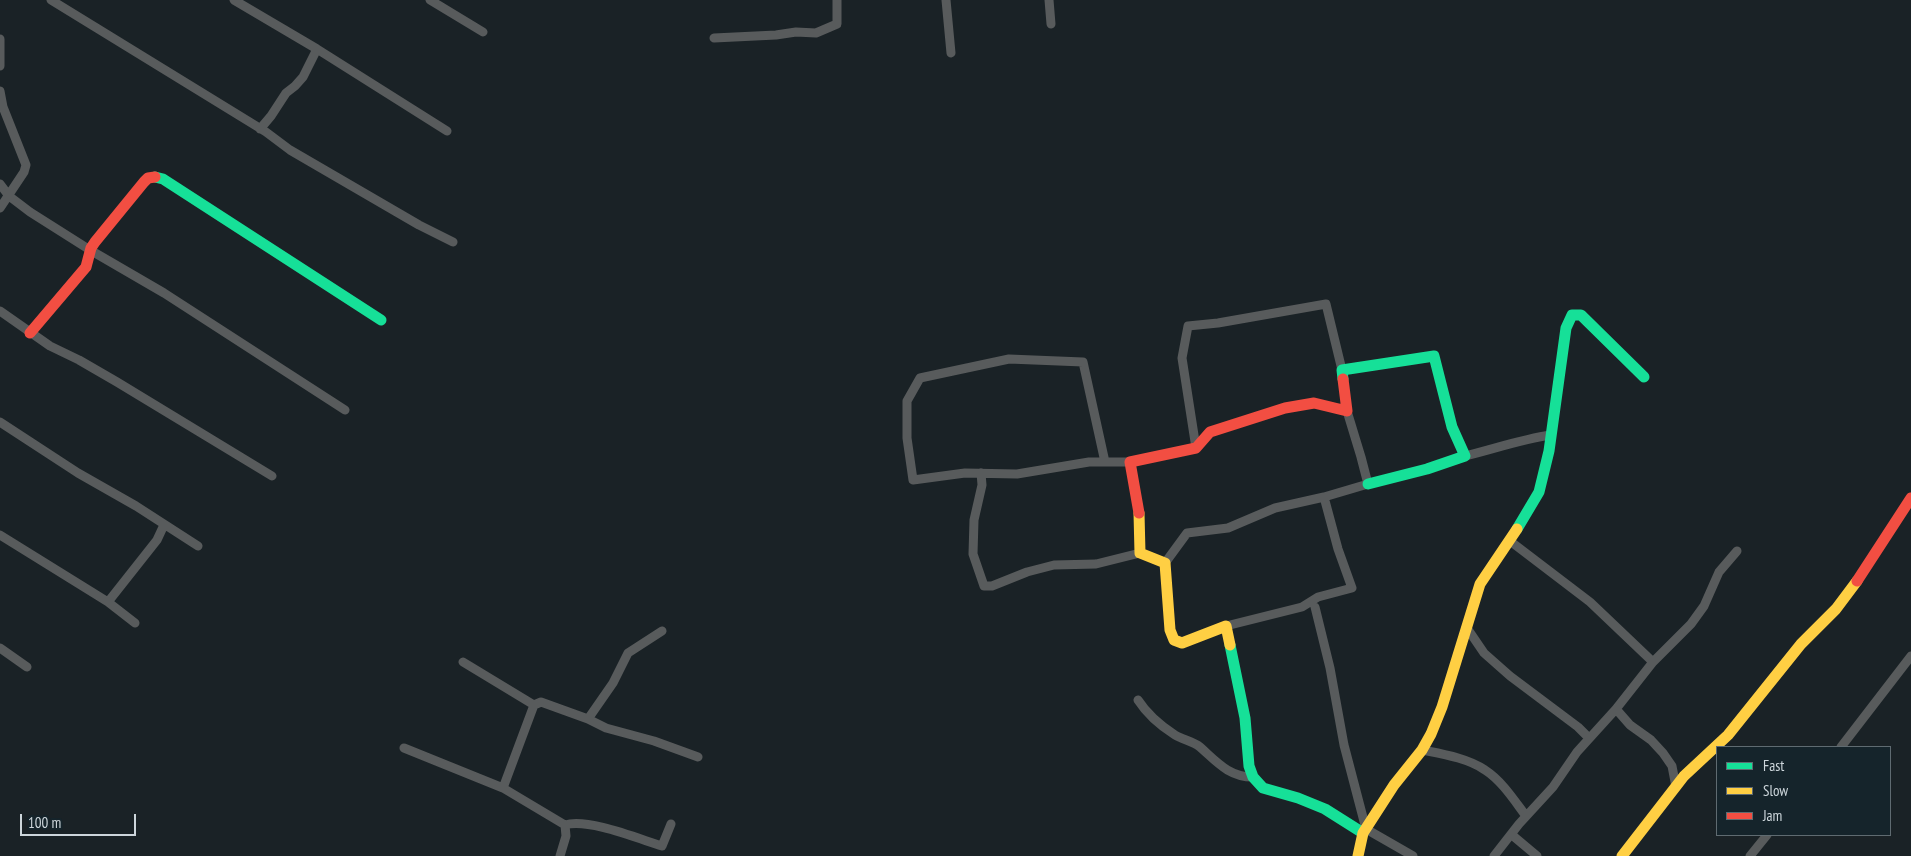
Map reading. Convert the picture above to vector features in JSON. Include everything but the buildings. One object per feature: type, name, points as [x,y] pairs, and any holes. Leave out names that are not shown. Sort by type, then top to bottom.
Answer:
[{"type":"street","points":[[51,0],[260,129],[290,150],[402,215],[453,242]]},
{"type":"street","points":[[234,0],[317,49],[447,131]]},
{"type":"street","points":[[430,0],[483,32]]},
{"type":"street","points":[[714,38],[796,32],[816,33],[837,24],[837,0]]},
{"type":"street","points":[[946,0],[952,53]]},
{"type":"street","points":[[1048,0],[1051,24]]},
{"type":"street","points":[[0,39],[0,66]]},
{"type":"street","points":[[260,129],[271,116],[286,92],[303,77],[317,49]]},
{"type":"street","points":[[0,91],[3,107],[26,165],[10,196],[0,208]]},
{"type":"street","points":[[30,333],[86,267],[90,250],[148,178],[158,178],[381,320]]},
{"type":"street","points":[[0,184],[10,196],[30,212],[164,293],[345,410]]},
{"type":"street","points":[[1196,448],[1182,358],[1188,326],[1218,323],[1326,304],[1342,370],[1347,412],[1362,457],[1368,484]]},
{"type":"street","points":[[0,310],[50,346],[117,382],[272,476]]},
{"type":"street","points":[[1358,856],[1365,831],[1394,785],[1422,750],[1442,707],[1480,584],[1492,564],[1510,541],[1539,492],[1551,435],[1566,328],[1572,315],[1581,315],[1644,377]]},
{"type":"street","points":[[1342,370],[1434,356],[1452,427],[1465,456]]},
{"type":"street","points":[[1105,462],[1083,362],[1009,359],[920,378],[907,401],[907,438],[913,480],[965,473],[1017,474],[1089,462],[1105,462],[1130,462],[1196,448],[1210,432],[1285,408],[1314,404],[1347,412]]},
{"type":"street","points":[[0,422],[78,473],[136,506],[198,546]]},
{"type":"street","points":[[1324,497],[1338,549],[1352,588],[1318,597],[1302,607],[1214,629],[1186,643],[1180,643],[1173,639],[1170,630],[1165,563],[1187,533],[1228,528],[1276,508],[1427,469],[1465,456],[1504,447],[1521,440],[1551,435]]},
{"type":"street","points":[[1130,462],[1140,520],[1140,553]]},
{"type":"street","points":[[980,473],[982,485],[974,520],[973,554],[984,586],[992,586],[1026,572],[1054,565],[1096,564],[1140,553],[1165,563]]},
{"type":"street","points":[[1716,746],[1728,735],[1801,644],[1836,609],[1875,555],[1911,498]]},
{"type":"street","points":[[108,602],[157,540],[164,525]]},
{"type":"street","points":[[0,535],[108,602],[135,623]]},
{"type":"street","points":[[1510,541],[1590,602],[1653,662]]},
{"type":"street","points":[[1494,856],[1526,816],[1553,787],[1577,752],[1616,709],[1653,662],[1691,624],[1704,606],[1719,572],[1737,551]]},
{"type":"street","points":[[1314,607],[1330,668],[1344,745],[1365,831]]},
{"type":"street","points":[[1226,626],[1245,718],[1249,766],[1253,778],[1262,788],[1298,798],[1325,809],[1413,856]]},
{"type":"street","points":[[1467,628],[1490,659],[1558,711],[1589,738]]},
{"type":"street","points":[[588,719],[613,684],[628,653],[662,631]]},
{"type":"street","points":[[0,648],[27,667]]},
{"type":"street","points":[[1842,746],[1911,656]]},
{"type":"street","points":[[463,662],[534,705]]},
{"type":"street","points":[[1138,700],[1143,708],[1161,723],[1176,735],[1200,747],[1220,766],[1233,774],[1253,778]]},
{"type":"street","points":[[503,788],[534,705],[541,702],[588,719],[606,728],[654,741],[698,757]]},
{"type":"street","points":[[1616,709],[1630,725],[1651,740],[1663,753],[1672,766],[1676,787]]},
{"type":"street","points":[[1622,856],[1684,776],[1716,746]]},
{"type":"street","points":[[404,748],[503,788],[565,825],[578,822],[662,846],[671,824]]},
{"type":"street","points":[[1422,750],[1485,769],[1503,786],[1526,816]]},
{"type":"street","points":[[560,856],[566,836],[565,825]]},
{"type":"street","points":[[1512,835],[1537,856]]},
{"type":"street","points":[[1750,856],[1766,836]]},
{"type":"traffic: fast","points":[[155,177],[163,179],[381,320]]},
{"type":"traffic: fast","points":[[1517,529],[1539,492],[1549,451],[1566,328],[1572,315],[1581,315],[1644,377]]},
{"type":"traffic: fast","points":[[1343,379],[1342,370],[1434,356],[1452,427],[1465,456],[1427,469],[1368,484]]},
{"type":"traffic: fast","points":[[1230,645],[1245,718],[1249,766],[1253,777],[1263,788],[1298,798],[1325,809],[1363,833]]},
{"type":"traffic: slow","points":[[1139,513],[1140,553],[1165,563],[1170,630],[1174,640],[1182,643],[1226,626],[1230,645]]},
{"type":"traffic: slow","points":[[1358,856],[1363,833],[1394,785],[1422,750],[1431,734],[1442,707],[1480,584],[1517,529]]},
{"type":"traffic: slow","points":[[1716,746],[1728,735],[1801,644],[1836,609],[1857,581]]},
{"type":"traffic: slow","points":[[1622,856],[1684,776],[1716,746]]},
{"type":"traffic: jam","points":[[30,333],[86,267],[91,248],[95,242],[144,182],[148,178],[155,177]]},
{"type":"traffic: jam","points":[[1139,513],[1130,462],[1196,448],[1210,432],[1285,408],[1314,403],[1347,411],[1343,379]]},
{"type":"traffic: jam","points":[[1857,581],[1911,498]]}]
